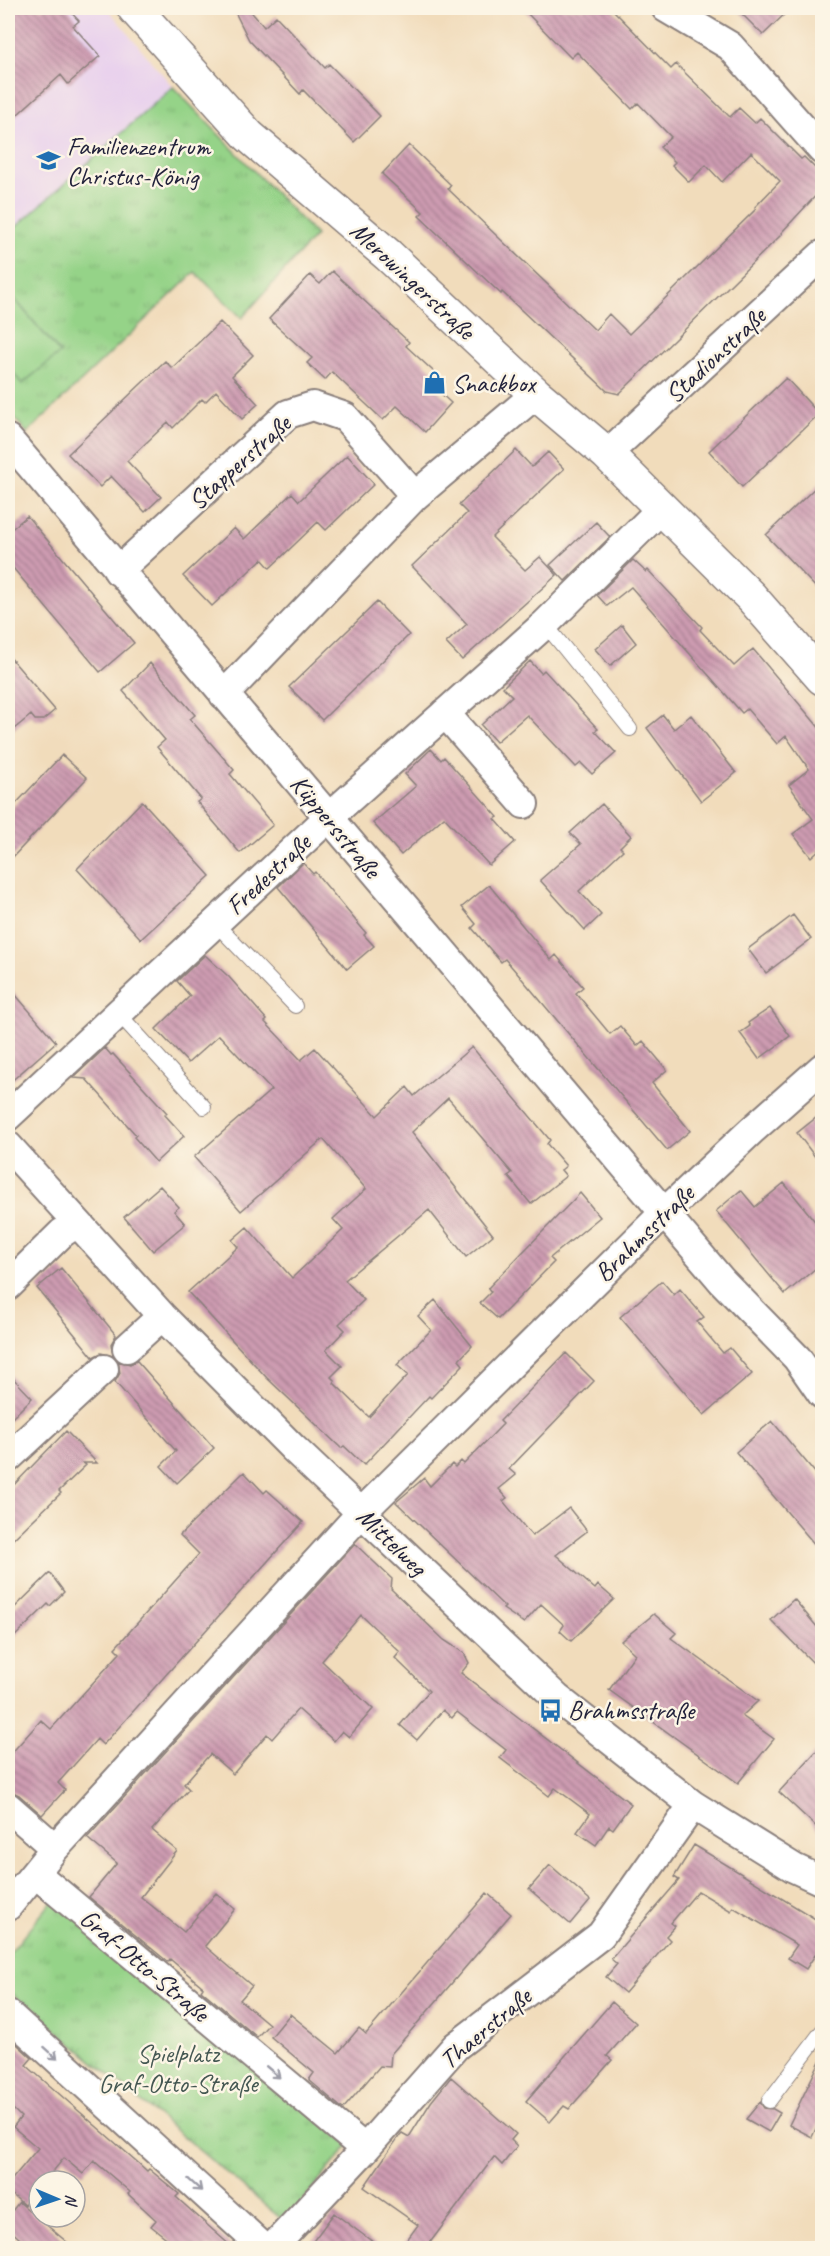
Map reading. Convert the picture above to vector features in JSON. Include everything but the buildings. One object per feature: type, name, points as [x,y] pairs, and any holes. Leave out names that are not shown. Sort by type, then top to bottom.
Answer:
[{"type":"street","name":"Merowingerstraße","points":[[134,8],[249,136],[388,255],[536,394],[607,454],[752,598],[822,678]]},
{"type":"street","points":[[666,8],[730,46],[822,150]]},
{"type":"street","name":"Stadionstraße","points":[[607,454],[822,255]]},
{"type":"street","points":[[224,695],[415,496],[536,394]]},
{"type":"street","name":"Stapperstraße","points":[[118,572],[288,414],[313,406],[345,417],[415,496]]},
{"type":"street","name":"Küppersstraße","points":[[8,439],[118,572],[722,1281],[796,1358],[822,1394]]},
{"type":"street","name":"Fredestraße","points":[[8,1116],[329,817],[545,624],[661,509]]},
{"type":"street","points":[[445,713],[524,804]]},
{"type":"street","name":"Brahmsstraße","points":[[8,1905],[56,1848],[362,1512],[664,1213],[822,1068]]},
{"type":"street","name":"Mittelweg","points":[[8,1146],[162,1316],[293,1449],[557,1698],[693,1805],[794,1868],[822,1881]]},
{"type":"street","points":[[8,1286],[62,1233],[77,1223]]},
{"type":"street","points":[[127,1348],[162,1316]]},
{"type":"street","points":[[8,1458],[104,1369]]},
{"type":"street","name":"Thaerstraße","points":[[272,2248],[366,2149],[456,2046],[602,1935],[693,1805]]},
{"type":"street","points":[[8,1807],[56,1848]]},
{"type":"street","name":"Graf-Otto-Straße","points":[[35,1873],[366,2149]]},
{"type":"street","points":[[8,2014],[264,2248]]},
{"type":"lane","points":[[545,624],[630,729]]},
{"type":"lane","points":[[215,923],[295,1006]]},
{"type":"lane","points":[[118,1013],[204,1107]]},
{"type":"lane","points":[[769,2101],[822,2031]]},
{"type":"shaded area","name":"Familienzentrum Christus-König","points":[[8,8],[107,8],[173,87],[8,234]]},
{"type":"green space","points":[[173,87],[316,235],[242,318],[195,272],[27,433],[8,410],[8,234]]},
{"type":"green space","points":[[13,297],[60,353],[22,384],[8,366],[8,302]]},
{"type":"green space","name":"Spielplatz Graf-Otto-Straße","points":[[54,1899],[349,2145],[285,2222],[8,1990],[8,1955]]},
{"type":"place","name":"Familienzentrum Christus-König","points":[[49,161]]},
{"type":"place","name":"Snackbox","points":[[434,383]]},
{"type":"place","name":"Brahmsstraße","points":[[550,1710]]}]
